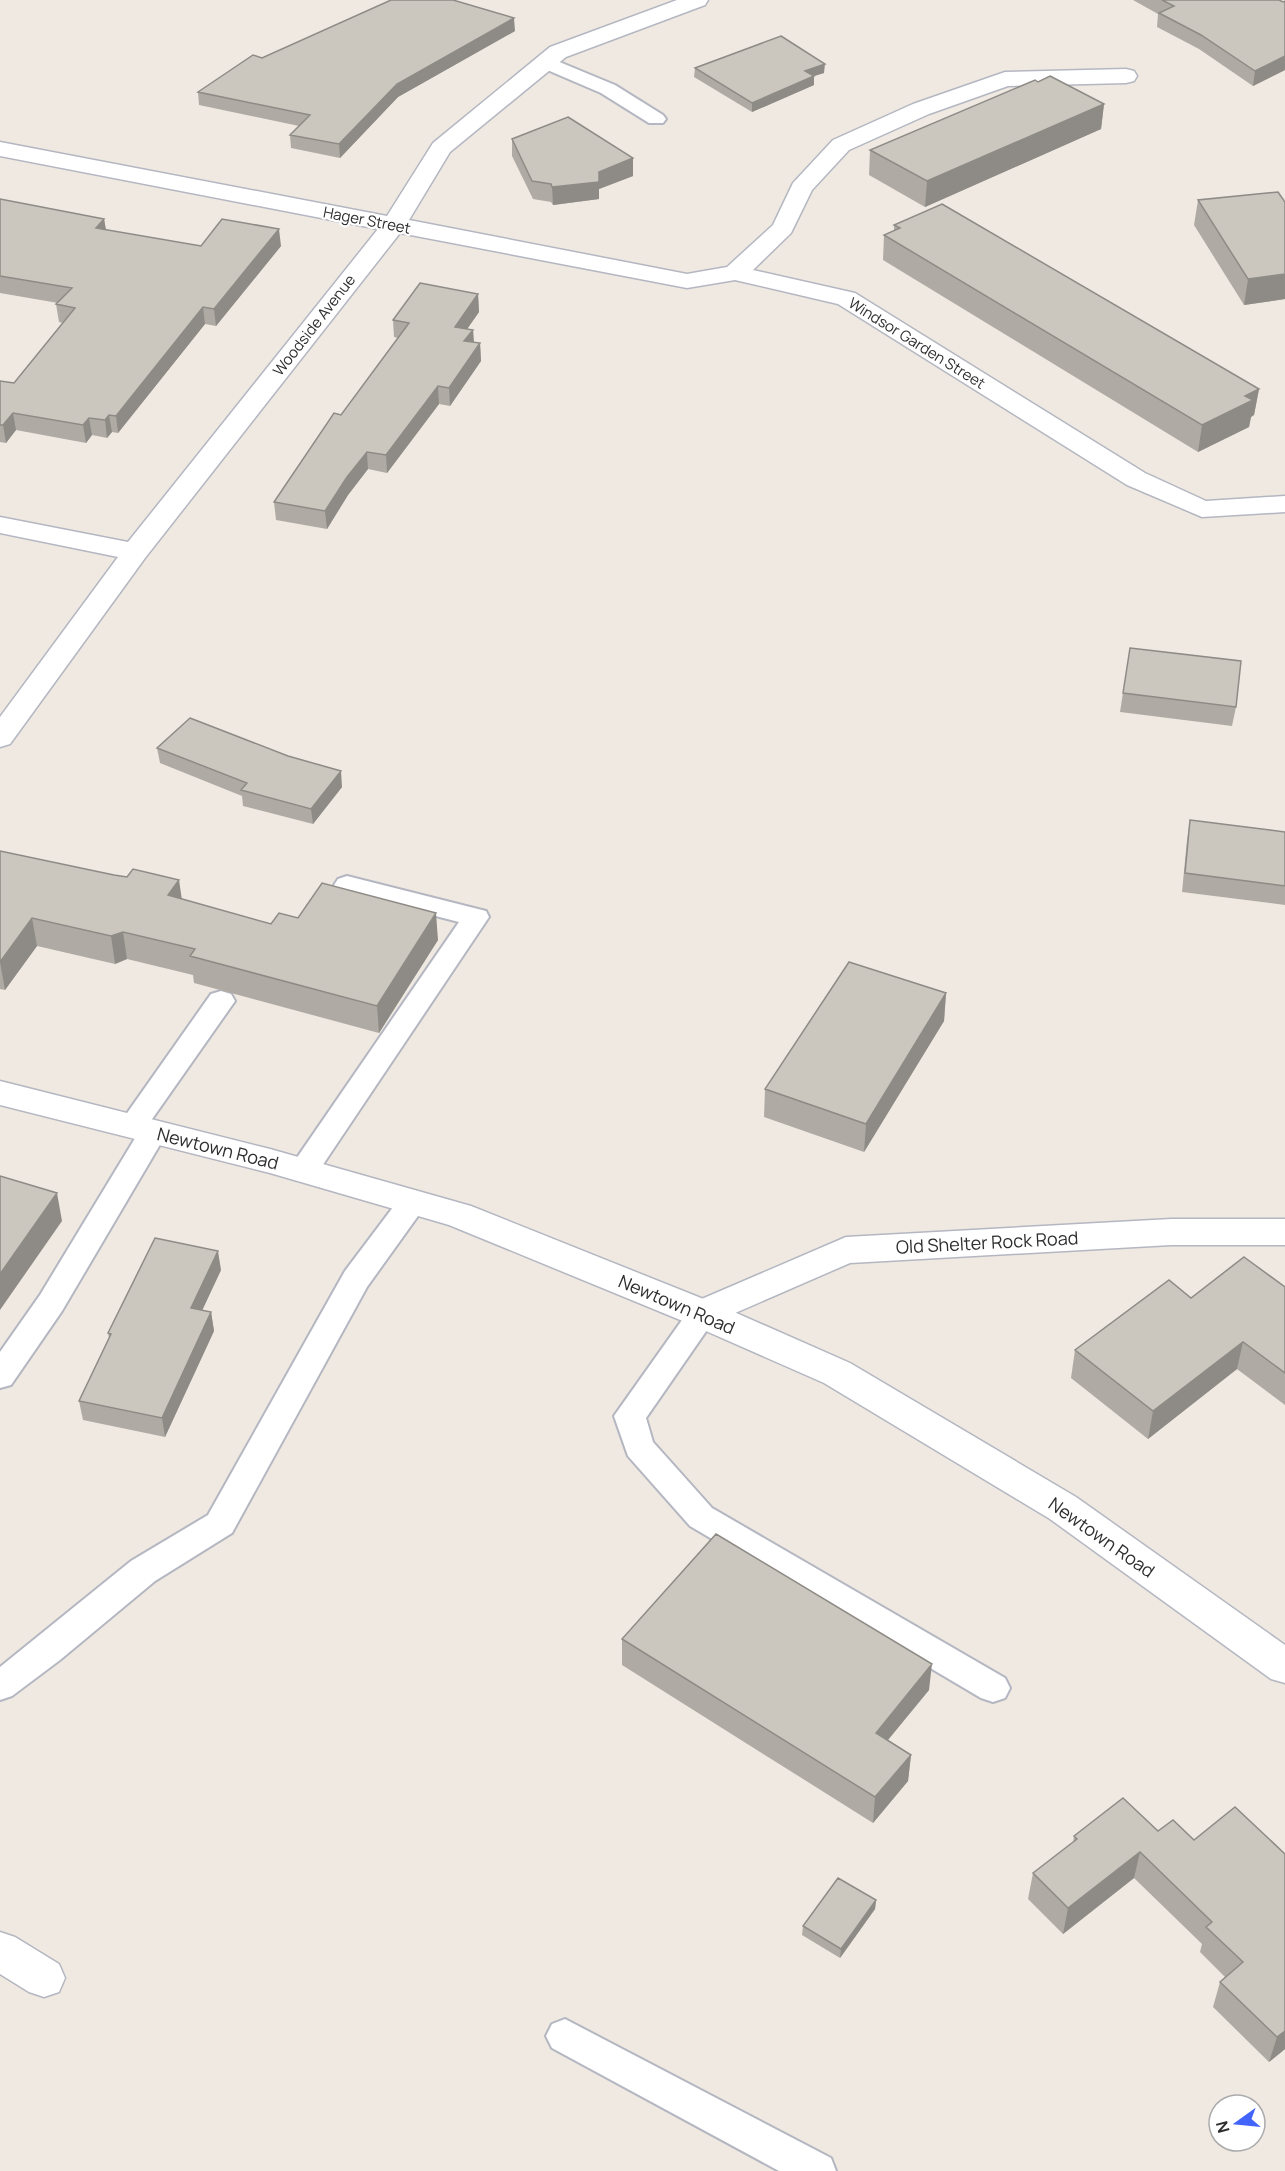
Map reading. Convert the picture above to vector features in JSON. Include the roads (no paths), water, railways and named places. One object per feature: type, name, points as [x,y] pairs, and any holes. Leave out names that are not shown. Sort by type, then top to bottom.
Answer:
[{"type":"street","name":"Woodside Avenue","points":[[0,738],[135,552],[394,225],[441,148],[558,52],[697,0]]},
{"type":"street","points":[[735,273],[783,228],[801,188],[841,145],[921,109],[1005,79],[1126,76]]},
{"type":"street","name":"Hager Street","points":[[0,149],[687,281],[735,273]]},
{"type":"street","name":"Windsor Garden Street","points":[[735,273],[846,298],[1136,479],[1202,509],[1285,504]]},
{"type":"street","points":[[0,525],[135,552]]},
{"type":"street","name":"Newtown Road","points":[[0,1093],[304,1170],[459,1215],[703,1314],[837,1373],[1063,1508],[1285,1667]]},
{"type":"street","name":"Old Shelter Rock Road","points":[[703,1314],[846,1250],[1171,1232],[1285,1232]]},
{"type":"street","points":[[0,1951],[44,1978]]},
{"type":"lane","points":[[545,62],[608,89],[656,120]]},
{"type":"lane","points":[[304,1170],[476,917],[347,885]]},
{"type":"lane","points":[[0,1376],[51,1303],[143,1129],[221,1001]]},
{"type":"lane","points":[[0,1686],[48,1650],[143,1571],[220,1524],[356,1279],[413,1202]]},
{"type":"lane","points":[[703,1314],[630,1416],[639,1447],[701,1517],[993,1688]]},
{"type":"lane","points":[[565,2036],[817,2171]]}]
